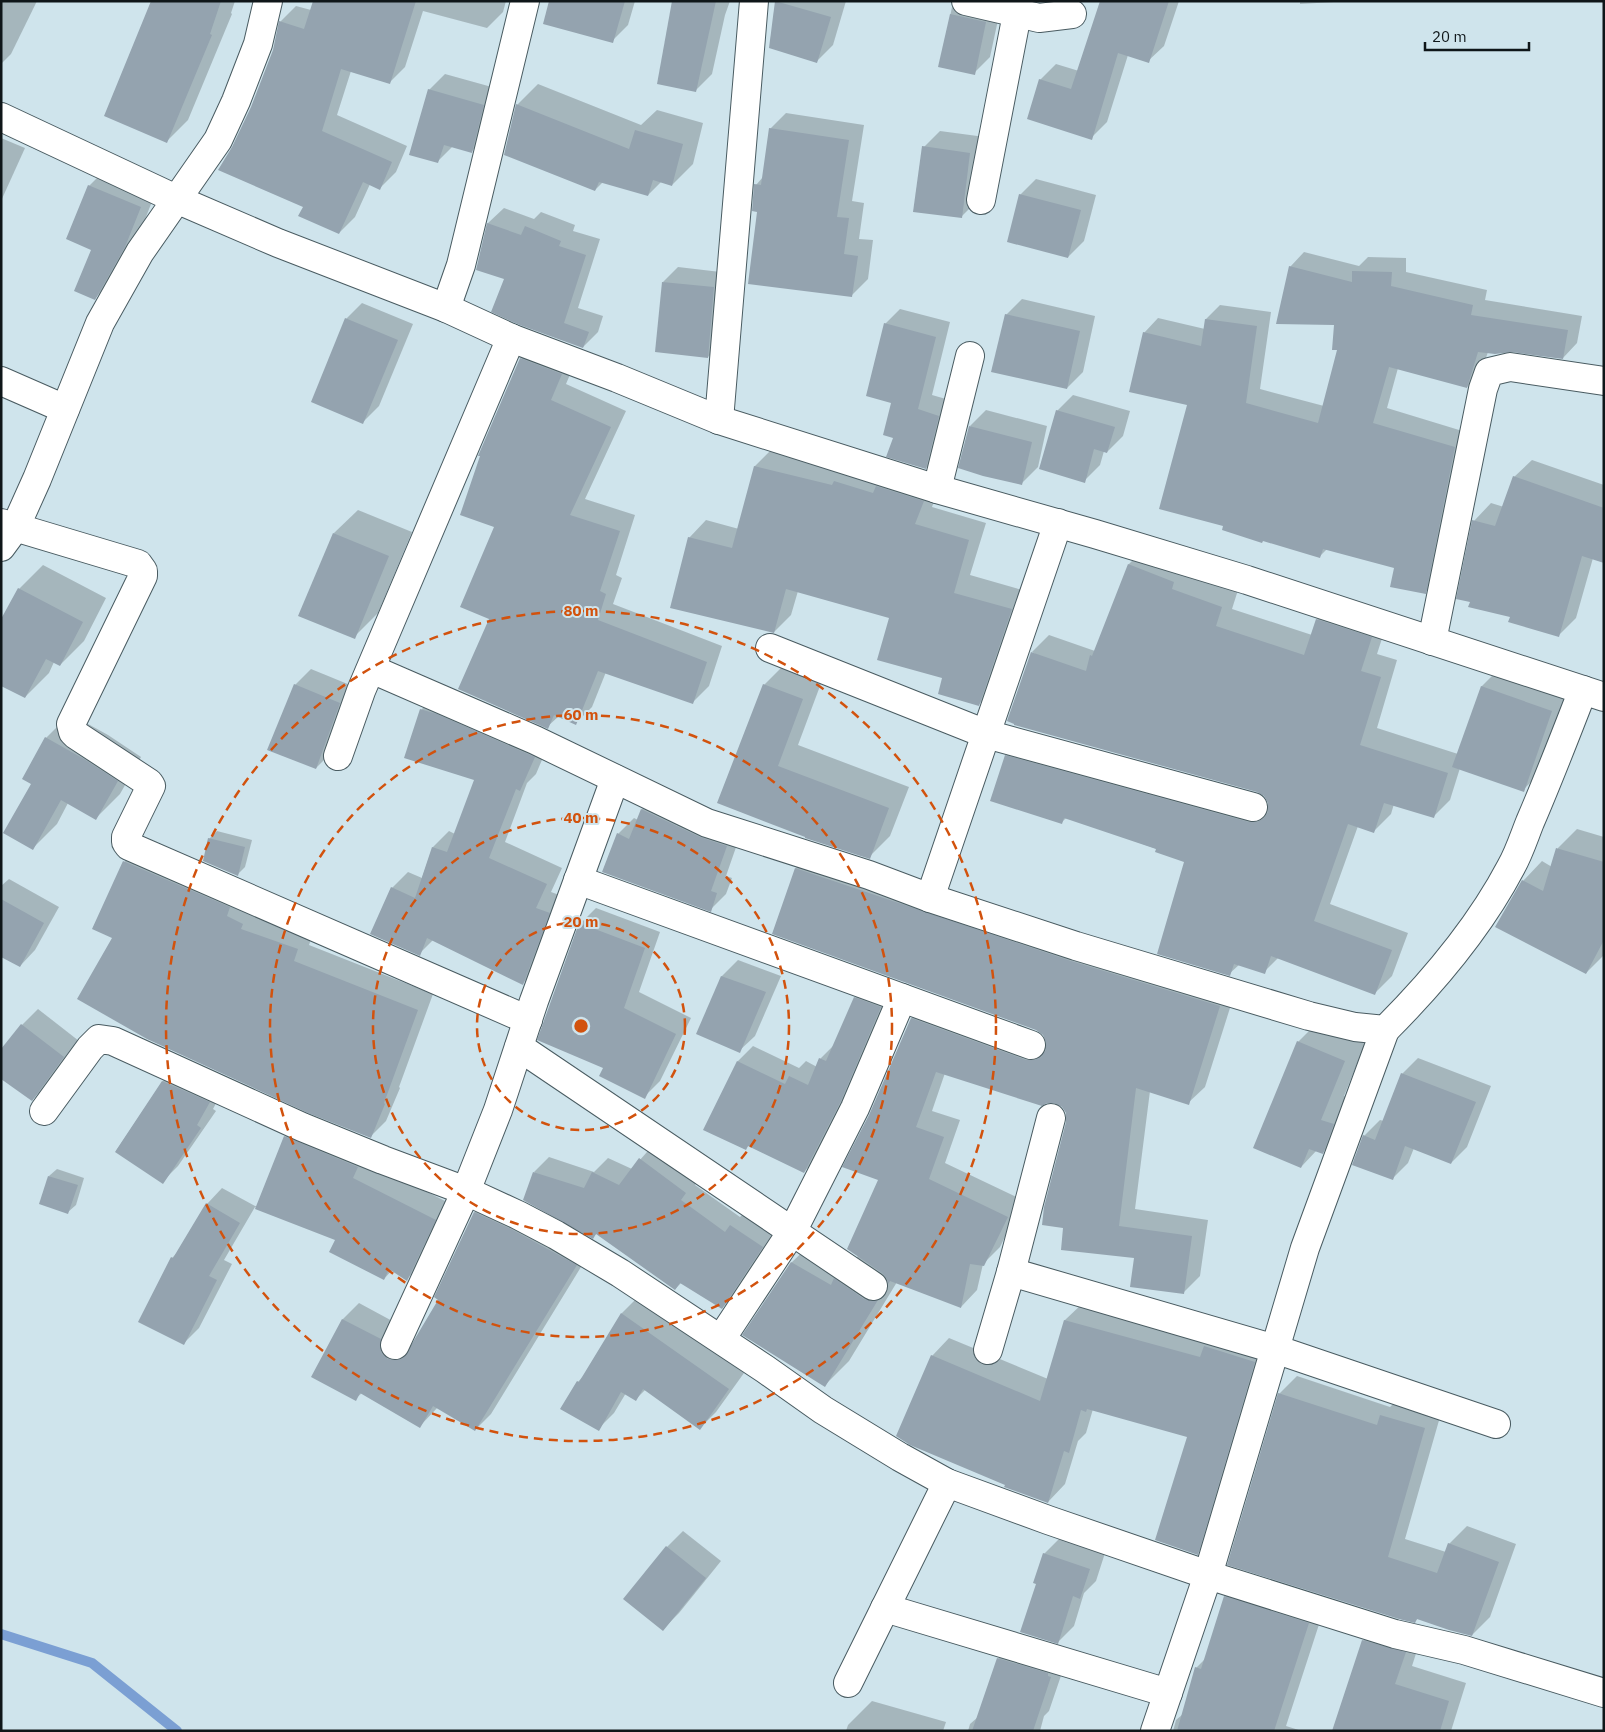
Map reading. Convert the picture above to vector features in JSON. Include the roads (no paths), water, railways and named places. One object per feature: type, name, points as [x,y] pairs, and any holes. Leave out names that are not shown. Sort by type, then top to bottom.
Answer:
[{"type":"street","points":[[268,1],[258,44],[218,140],[140,252],[100,323],[65,409],[6,533],[138,564],[143,571],[143,576],[72,724],[73,732],[76,735],[150,783],[151,786],[126,837],[126,842],[129,846],[528,1020]]},
{"type":"street","points":[[446,308],[461,266],[525,1]]},
{"type":"street","points":[[718,420],[754,1]]},
{"type":"street","points":[[966,1],[1039,18],[1072,14]]},
{"type":"street","points":[[981,200],[1017,14]]},
{"type":"street","points":[[1,117],[176,199],[278,243],[446,308],[511,338],[617,378],[718,420],[937,489],[1247,580],[1593,694],[1543,792],[1512,866],[1493,898],[1472,930],[1441,969],[1385,1030],[1305,1248],[1208,1575],[1155,1731]]},
{"type":"street","points":[[338,756],[372,667],[511,338]]},
{"type":"street","points":[[937,489],[970,356]]},
{"type":"street","points":[[1432,641],[1483,389],[1489,372],[1510,367],[1604,381]]},
{"type":"street","points":[[1,381],[65,409]]},
{"type":"street","points":[[930,898],[1058,523]]},
{"type":"street","points":[[770,648],[986,734],[1253,806]]},
{"type":"street","points":[[372,667],[400,682],[535,740],[707,823],[869,875],[930,898],[1076,946],[1309,1016],[1355,1027],[1385,1030]]},
{"type":"street","points":[[395,1345],[466,1191],[498,1110],[528,1020],[615,779]]},
{"type":"street","points":[[578,880],[1031,1045]]},
{"type":"street","points":[[721,1340],[793,1230],[856,1108],[902,998]]},
{"type":"street","points":[[44,1111],[90,1048],[99,1039],[113,1041],[302,1127],[466,1191],[556,1235],[620,1273],[823,1410],[900,1457],[947,1482],[1048,1520],[1208,1575],[1395,1634],[1464,1650],[1604,1693]]},
{"type":"street","points":[[519,1047],[793,1230],[873,1286]]},
{"type":"street","points":[[988,1350],[1011,1272],[1051,1118]]},
{"type":"street","points":[[1011,1272],[1275,1349],[1496,1424]]},
{"type":"street","points":[[848,1682],[947,1482]]},
{"type":"street","points":[[885,1608],[1168,1692]]},
{"type":"waterway","points":[[1,1634],[92,1663],[177,1731]]}]
